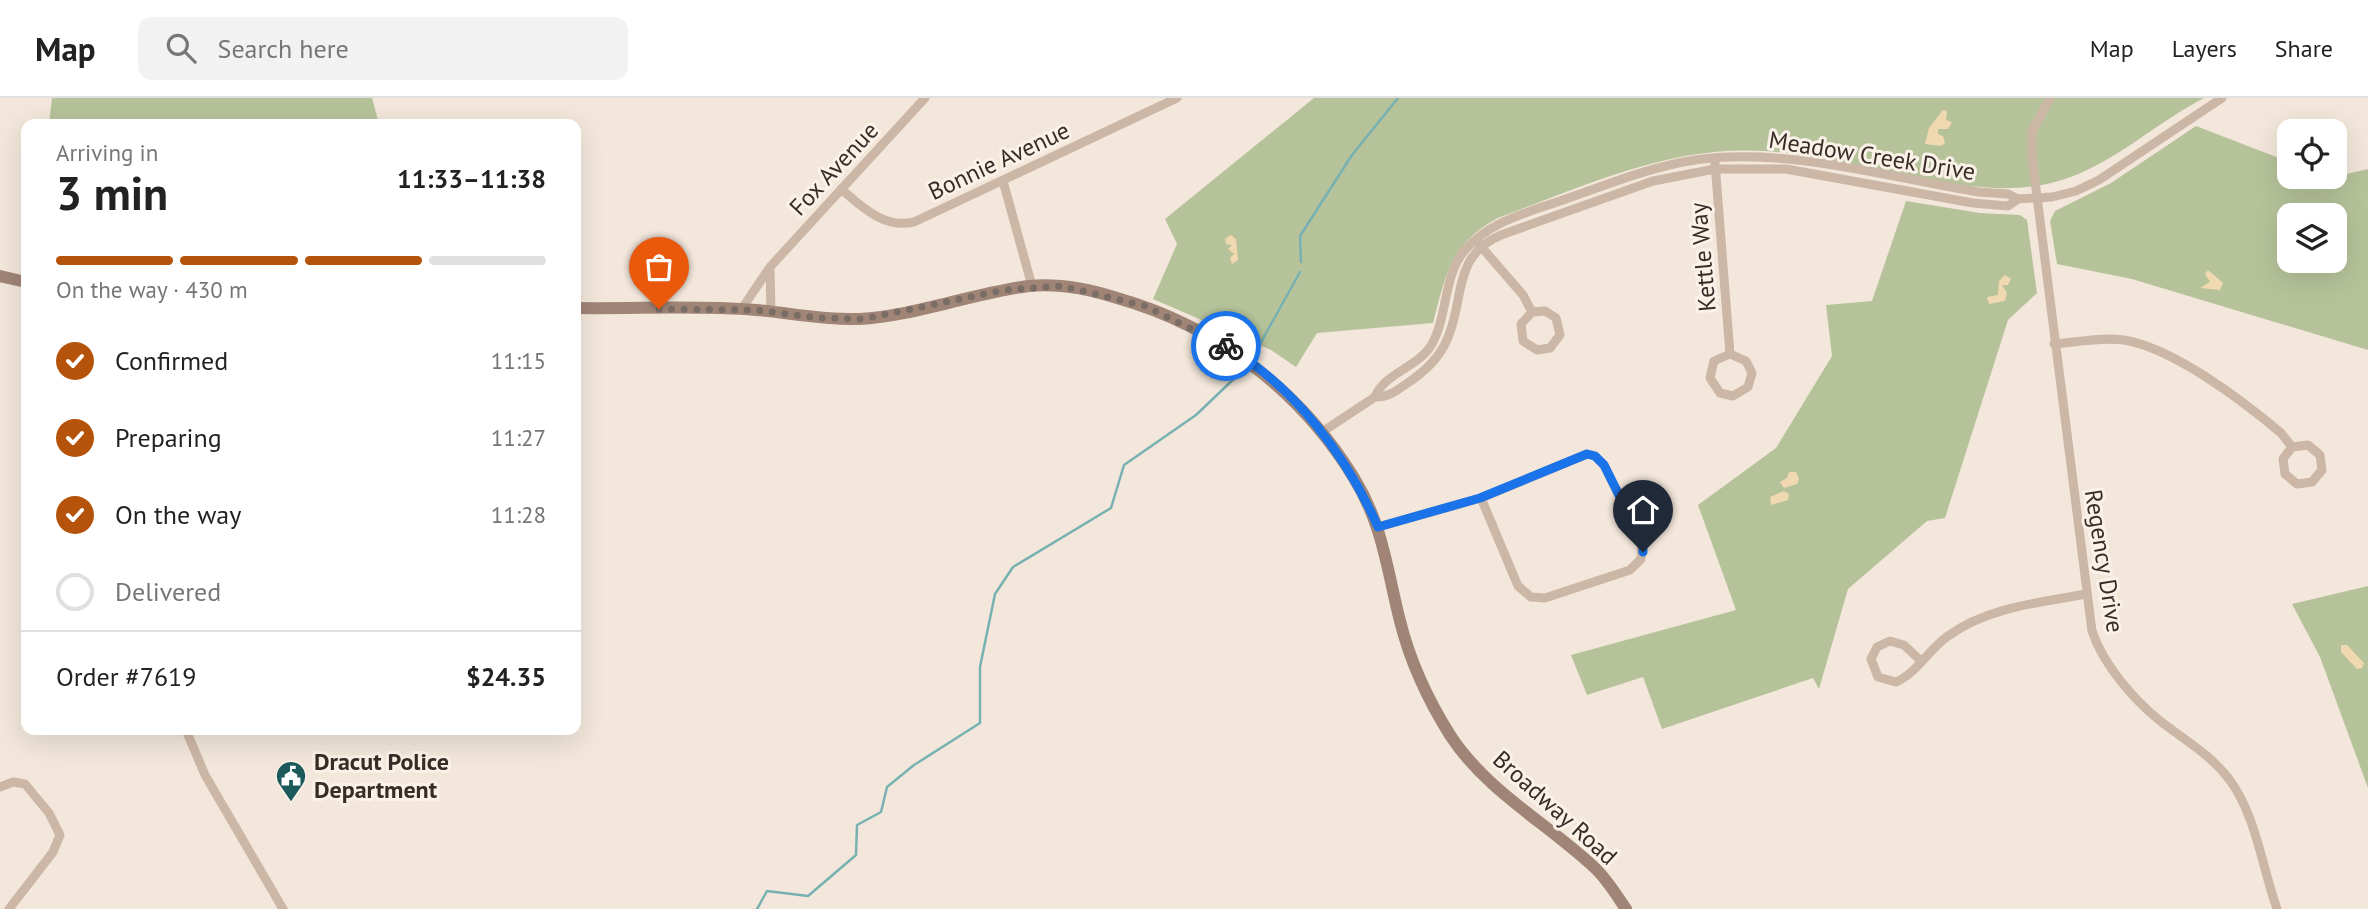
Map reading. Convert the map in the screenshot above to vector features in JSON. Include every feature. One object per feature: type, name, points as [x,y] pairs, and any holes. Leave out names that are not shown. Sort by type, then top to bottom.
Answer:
[{"type":"main road","points":[[0,276],[21,281]]},
{"type":"main road","name":"Broadway Road","points":[[581,308],[741,310],[863,319],[1032,286],[1094,291],[1145,306],[1230,348],[1268,377],[1322,432],[1356,482],[1378,527],[1387,553],[1400,623],[1422,684],[1452,738],[1492,783],[1600,873],[1626,909]]},
{"type":"street","name":"Fox Avenue","points":[[741,310],[770,267],[925,98]]},
{"type":"street","name":"Bonnie Avenue","points":[[841,189],[877,218],[900,225],[1003,181],[1177,98]]},
{"type":"street","name":"Regency Drive","points":[[2050,98],[2032,131],[2036,198],[2092,631],[2109,663],[2138,700],[2213,761],[2235,787],[2245,807],[2277,909]]},
{"type":"street","name":"Meadow Creek Drive","points":[[1375,397],[1379,387],[1411,367],[1430,348],[1454,268],[1478,243],[1507,220],[1597,188],[1661,167],[1714,158],[1782,158],[2008,194],[2018,199],[2036,198],[2075,191],[2099,180],[2221,98]]},
{"type":"street","name":"Kettle Way","points":[[1714,158],[1730,354]]},
{"type":"street","name":"Meadow Creek Drive","points":[[1322,432],[1375,397],[1387,397],[1430,365],[1446,343],[1466,267],[1478,243],[1601,199],[1664,178],[1715,169],[1786,169],[1984,204],[2008,206],[2018,199]]},
{"type":"street","points":[[1879,186],[1881,175]]},
{"type":"street","points":[[1003,181],[1032,286]]},
{"type":"street","points":[[1597,188],[1601,199]]},
{"type":"street","points":[[1478,243],[1523,295],[1532,312]]},
{"type":"street","points":[[770,267],[771,312]]},
{"type":"street","points":[[1444,307],[1455,309]]},
{"type":"street","points":[[1545,311],[1559,321],[1560,335],[1550,348],[1537,350],[1523,341],[1521,324],[1532,312],[1545,311]]},
{"type":"street","points":[[2054,344],[2112,339],[2158,350],[2185,365],[2274,428],[2292,447]]},
{"type":"street","points":[[1730,354],[1746,361],[1752,373],[1748,387],[1733,396],[1720,393],[1710,379],[1714,361],[1730,354]]},
{"type":"street","points":[[2308,445],[2320,455],[2322,470],[2312,482],[2297,484],[2285,474],[2283,459],[2292,447],[2308,445]]},
{"type":"street","points":[[1378,527],[1480,498],[1580,455],[1595,456],[1604,465],[1643,543],[1641,559],[1636,566],[1618,574],[1545,598],[1531,597],[1518,586],[1480,498]]},
{"type":"street","points":[[1921,662],[1904,645],[1890,641],[1877,647],[1871,659],[1874,673],[1889,682],[1902,680],[1921,662],[1947,636],[1973,620],[2007,609],[2086,594]]},
{"type":"street","points":[[188,735],[210,784],[283,909]]},
{"type":"street","points":[[0,787],[13,782],[25,784],[49,813],[60,835],[53,852],[9,909]]},
{"type":"green space","points":[[52,98],[372,98],[378,119],[50,119]]},
{"type":"green space","points":[[1314,98],[2204,98],[2089,169],[2047,184],[2014,188],[1943,183],[1833,161],[1764,151],[1695,154],[1628,170],[1498,218],[1469,238],[1452,262],[1433,323],[1317,333],[1296,367],[1271,350],[1153,299],[1177,244],[1165,219]]},
{"type":"green space","points":[[2196,126],[2277,157],[2277,189],[2347,189],[2347,174],[2368,169],[2368,350],[2132,279],[2057,264],[2050,221],[2055,211],[2111,183]]},
{"type":"green space","points":[[1906,201],[1980,213],[2020,215],[2027,220],[2037,293],[2008,320],[1945,518],[1927,521],[1848,589],[1819,689],[1813,678],[1662,729],[1643,677],[1587,695],[1571,655],[1736,610],[1698,505],[1776,448],[1832,356],[1826,305],[1872,301]]},
{"type":"green space","points":[[2368,586],[2368,788],[2320,657],[2292,604]]},
{"type":"sand","points":[[1943,110],[1947,111],[1946,120],[1952,122],[1948,129],[1938,129],[1938,134],[1943,136],[1945,143],[1941,146],[1925,144],[1929,128]]},
{"type":"sand","points":[[1231,235],[1236,239],[1238,260],[1232,264],[1230,258],[1234,254],[1228,249],[1232,245],[1226,244],[1225,239]]},
{"type":"sand","points":[[2208,270],[2223,283],[2220,290],[2200,288],[2210,282],[2205,274]]},
{"type":"sand","points":[[2005,275],[2011,279],[2008,285],[2002,285],[2007,293],[2005,301],[1989,304],[1987,297],[1998,295],[1999,281]]},
{"type":"sand","points":[[1789,472],[1796,472],[1799,479],[1797,484],[1784,488],[1780,482],[1787,478]]},
{"type":"sand","points":[[1784,491],[1789,494],[1788,500],[1771,505],[1770,497]]},
{"type":"sand","points":[[2341,645],[2347,645],[2364,663],[2362,668],[2357,669],[2341,652]]},
{"type":"waterway","points":[[1301,262],[1300,236],[1352,155],[1398,98]]},
{"type":"waterway","points":[[1260,344],[1300,272]]},
{"type":"waterway","points":[[757,909],[767,891],[808,896],[856,855],[857,825],[881,812],[887,787],[914,765],[980,723],[980,667],[995,594],[1013,567],[1111,508],[1124,465],[1196,415],[1241,372]]},
{"type":"way so far","points":[[659,309],[755,310],[830,319],[863,319],[1004,290],[1062,286],[1094,291],[1145,306],[1226,346]]},
{"type":"place","name":"Dracut Police Department","points":[[291,803]]},
{"type":"route","points":[[1226,346],[1286,393],[1333,445],[1367,501],[1378,527],[1480,498],[1587,454],[1595,456],[1604,465],[1643,543],[1643,552]]}]
